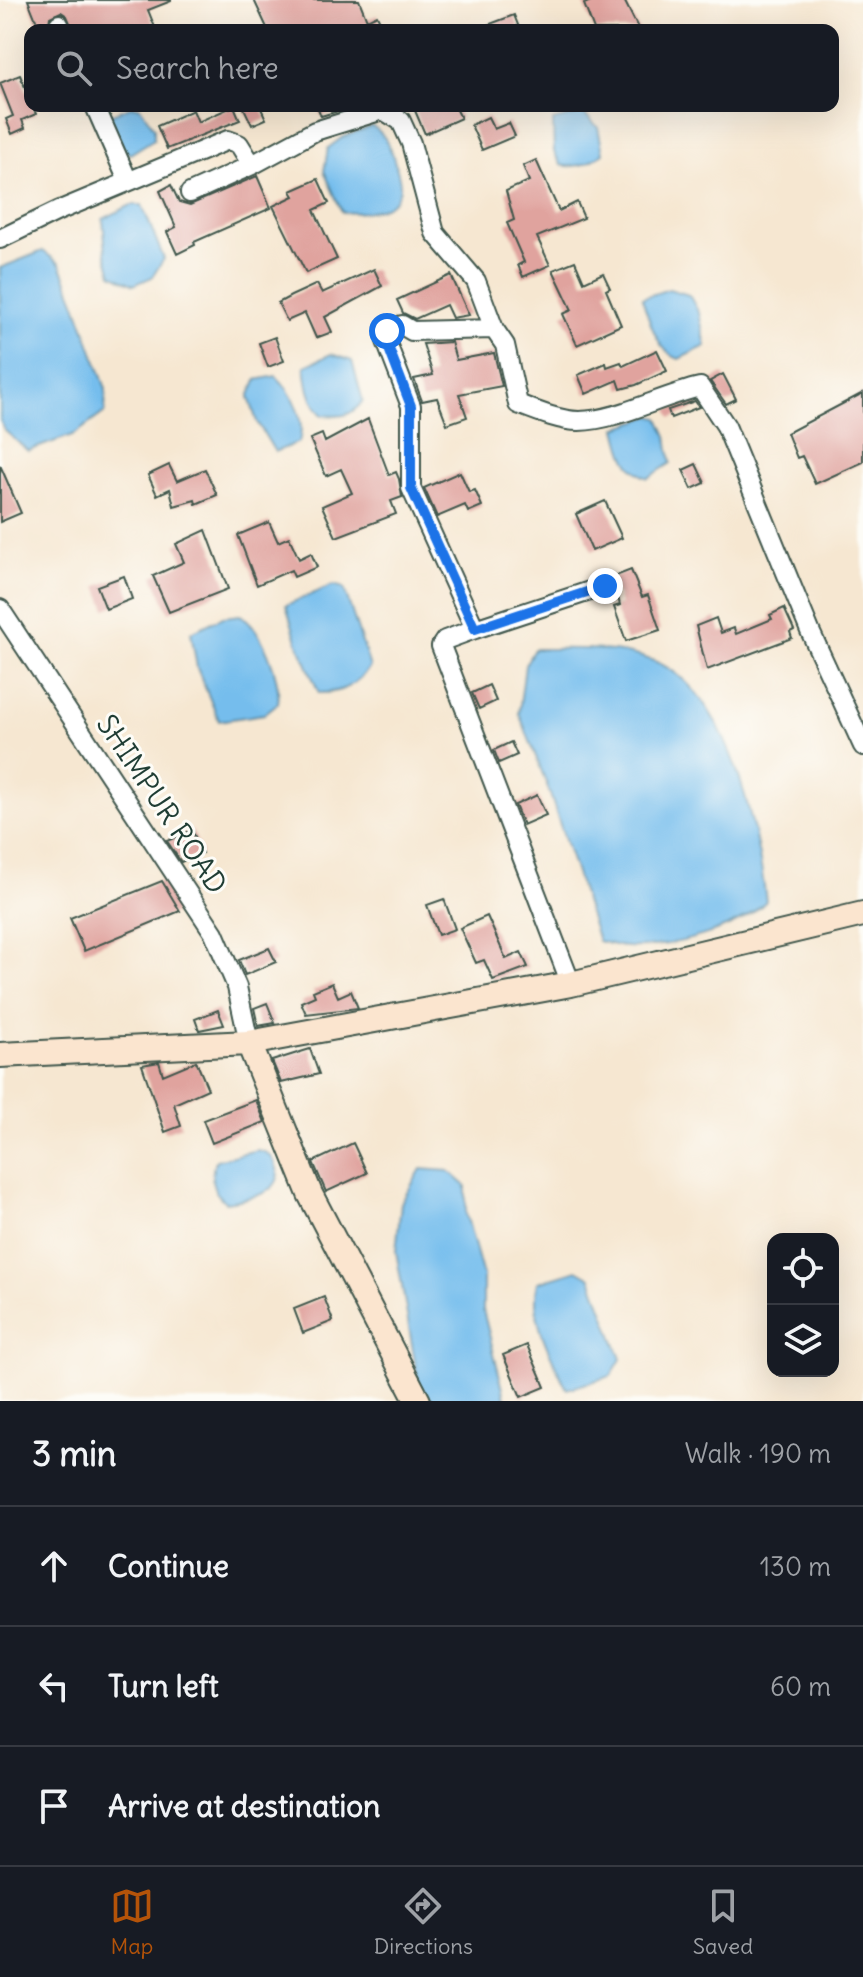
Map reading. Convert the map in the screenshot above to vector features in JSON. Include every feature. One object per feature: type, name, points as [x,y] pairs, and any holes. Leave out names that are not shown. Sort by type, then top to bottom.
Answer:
[{"type":"street","points":[[98,112],[128,181]]},
{"type":"street","points":[[190,193],[252,165],[315,131],[376,112]]},
{"type":"street","points":[[386,112],[401,121],[411,143],[435,233],[476,281],[494,329],[505,345],[518,404],[579,421],[700,387],[726,426],[810,631],[863,746]]},
{"type":"street","points":[[0,239],[228,140],[239,144],[252,165]]},
{"type":"street","points":[[475,629],[411,488],[411,406],[386,341],[387,331],[402,325],[412,331],[494,329]]},
{"type":"street","points":[[571,984],[441,646],[445,640],[475,629],[605,586]]},
{"type":"street","name":"SHIMPUR ROAD","points":[[0,609],[214,933],[237,987],[249,1043]]},
{"type":"street","points":[[0,1055],[249,1043],[571,984],[863,914]]},
{"type":"street","points":[[249,1043],[310,1194],[418,1401]]},
{"type":"water","points":[[143,112],[154,128],[154,139],[130,154],[120,148],[109,115]]},
{"type":"water","points":[[583,113],[598,127],[603,153],[584,164],[561,165],[554,152],[553,121]]},
{"type":"water","points":[[372,126],[383,135],[393,156],[400,183],[398,195],[393,202],[377,210],[342,212],[324,171],[328,148],[343,137]]},
{"type":"water","points":[[131,205],[142,205],[164,259],[152,277],[134,285],[112,274],[106,253],[103,219]]},
{"type":"water","points":[[43,251],[60,264],[75,301],[106,389],[105,412],[75,434],[28,451],[4,430],[0,420],[0,268]]},
{"type":"water","points":[[669,289],[689,295],[699,313],[706,346],[679,359],[659,342],[642,298]]},
{"type":"water","points":[[331,354],[352,361],[363,401],[345,415],[322,415],[311,398],[308,386],[305,366]]},
{"type":"water","points":[[276,376],[296,406],[301,433],[299,442],[275,452],[257,422],[249,397],[256,380]]},
{"type":"water","points":[[651,416],[659,418],[667,436],[671,463],[648,478],[630,464],[617,428]]},
{"type":"water","points":[[333,585],[344,588],[370,667],[348,687],[319,693],[298,644],[286,605]]},
{"type":"water","points":[[240,615],[255,629],[268,654],[277,681],[278,703],[264,714],[219,721],[197,668],[191,632],[223,617]]},
{"type":"water","points":[[534,649],[595,649],[625,653],[654,661],[680,677],[702,701],[720,731],[735,766],[747,802],[766,901],[739,921],[682,941],[625,947],[598,941],[547,785],[519,713],[525,665]]},
{"type":"water","points":[[257,1150],[267,1153],[273,1160],[278,1176],[275,1183],[261,1194],[225,1202],[213,1183],[212,1172],[216,1160]]},
{"type":"water","points":[[421,1169],[449,1171],[466,1186],[466,1214],[483,1276],[483,1310],[506,1401],[428,1401],[419,1386],[396,1251],[401,1203]]},
{"type":"water","points":[[577,1270],[591,1278],[621,1359],[611,1376],[567,1389],[543,1337],[536,1296],[538,1282]]},
{"type":"building","points":[[28,0],[171,0],[148,10],[154,24],[70,24],[61,12],[50,17],[49,24],[38,24]]},
{"type":"building","points":[[254,0],[359,0],[367,20],[377,15],[381,24],[265,24]]},
{"type":"building","points":[[593,0],[624,0],[636,24],[592,24],[584,4]]},
{"type":"building","points":[[514,15],[518,24],[490,24]]},
{"type":"building","points":[[20,75],[24,85],[24,112],[36,114],[22,120],[25,128],[12,134],[6,119],[13,116],[0,83]]},
{"type":"building","points":[[188,112],[194,112],[198,122],[220,112],[237,112],[240,120],[167,149],[157,126]]},
{"type":"building","points":[[246,112],[263,112],[266,119],[252,125]]},
{"type":"building","points":[[416,112],[458,112],[461,118],[425,134]]},
{"type":"building","points":[[488,117],[494,129],[509,123],[515,136],[482,150],[471,125]]},
{"type":"building","points":[[536,160],[559,211],[577,202],[584,218],[537,237],[550,265],[523,277],[518,265],[524,262],[507,223],[514,220],[506,191],[529,181],[523,166]]},
{"type":"building","points":[[257,176],[271,208],[194,242],[195,245],[177,254],[167,232],[176,227],[160,191],[171,185],[179,202],[190,205]]},
{"type":"building","points":[[318,179],[329,203],[314,210],[337,259],[306,273],[273,206],[294,196],[291,191]]},
{"type":"building","points":[[575,261],[584,282],[603,273],[610,288],[606,290],[621,325],[577,345],[563,314],[572,310],[553,270]]},
{"type":"building","points":[[374,269],[382,286],[325,317],[332,332],[316,338],[305,313],[287,321],[278,303],[317,284],[322,293]]},
{"type":"building","points":[[451,275],[469,315],[452,318],[446,305],[415,319],[403,313],[397,300]]},
{"type":"building","points":[[275,337],[284,361],[268,367],[259,343]]},
{"type":"building","points":[[451,342],[456,360],[494,353],[502,386],[459,394],[467,417],[447,424],[437,398],[422,401],[414,379],[433,375],[423,344]]},
{"type":"building","points":[[657,350],[667,371],[636,385],[621,389],[618,380],[586,394],[578,375],[606,363],[607,367],[621,362],[623,366]]},
{"type":"building","points":[[723,374],[736,399],[726,404],[710,381]]},
{"type":"building","points":[[863,393],[863,462],[815,484],[802,456],[797,458],[787,433]]},
{"type":"building","points":[[695,401],[699,407],[671,418],[668,410]]},
{"type":"building","points":[[368,419],[389,475],[396,472],[402,497],[391,501],[396,514],[336,537],[322,506],[352,493],[341,469],[326,476],[310,439],[322,434],[325,442]]},
{"type":"building","points":[[696,464],[705,483],[692,489],[683,470]]},
{"type":"building","points":[[0,465],[21,513],[0,522]]},
{"type":"building","points":[[169,465],[177,481],[205,469],[217,495],[196,504],[195,500],[174,506],[170,489],[157,495],[148,475]]},
{"type":"building","points":[[460,472],[469,492],[475,490],[482,506],[468,512],[465,505],[437,517],[424,488]]},
{"type":"building","points":[[605,501],[622,538],[592,551],[576,514]]},
{"type":"building","points":[[269,522],[278,542],[289,537],[299,559],[311,553],[317,567],[294,577],[291,570],[257,585],[238,535]]},
{"type":"building","points":[[206,530],[228,589],[169,612],[153,576],[184,562],[176,544]]},
{"type":"building","points":[[631,570],[642,597],[648,595],[660,630],[626,641],[614,607],[620,605],[613,577]]},
{"type":"building","points":[[124,576],[132,599],[106,609],[97,586]]},
{"type":"building","points":[[784,608],[794,630],[790,632],[792,638],[707,670],[696,626],[716,618],[721,633],[734,628],[736,634],[772,619],[770,615]]},
{"type":"building","points":[[489,685],[496,701],[479,709],[472,693]]},
{"type":"building","points":[[511,742],[517,755],[499,763],[494,750]]},
{"type":"building","points":[[537,795],[546,815],[523,825],[515,805]]},
{"type":"building","points":[[192,830],[202,853],[181,862],[167,841]]},
{"type":"building","points":[[162,881],[180,911],[84,951],[70,918]]},
{"type":"building","points":[[444,899],[455,929],[438,935],[427,905]]},
{"type":"building","points":[[487,916],[506,959],[521,952],[528,967],[493,980],[484,960],[476,963],[460,928]]},
{"type":"building","points":[[269,948],[276,962],[245,975],[239,960]]},
{"type":"building","points":[[332,983],[338,997],[351,991],[358,1008],[306,1014],[301,1002],[315,996],[313,991]]},
{"type":"building","points":[[267,1003],[275,1023],[258,1026],[254,1008]]},
{"type":"building","points":[[218,1010],[224,1025],[199,1030],[195,1019]]},
{"type":"building","points":[[310,1049],[319,1074],[281,1083],[272,1061]]},
{"type":"building","points":[[196,1061],[208,1089],[174,1104],[181,1126],[165,1132],[142,1065],[159,1062],[163,1075]]},
{"type":"building","points":[[256,1100],[265,1122],[212,1143],[203,1120]]},
{"type":"building","points":[[353,1143],[367,1173],[326,1192],[313,1162]]},
{"type":"building","points":[[324,1297],[333,1321],[303,1333],[294,1309]]},
{"type":"building","points":[[527,1345],[545,1387],[521,1397],[503,1355]]},
{"type":"route","points":[[387,331],[386,341],[411,406],[411,488],[475,629],[605,586]]}]
